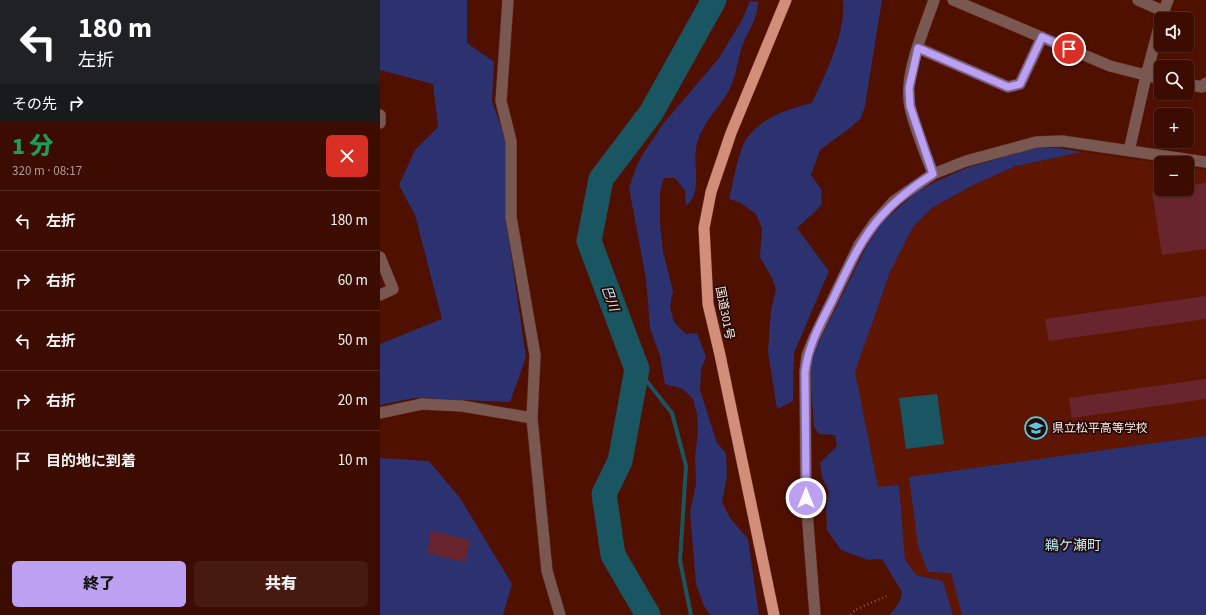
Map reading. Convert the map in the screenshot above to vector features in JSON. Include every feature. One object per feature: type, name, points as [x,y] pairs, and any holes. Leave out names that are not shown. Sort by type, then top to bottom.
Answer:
[{"type":"highway","name":"国道301号","points":[[774,615],[708,304],[704,228],[711,192],[731,133],[786,0]]},
{"type":"street","points":[[508,0],[501,101],[511,141],[511,218],[535,355],[532,418],[547,571],[560,615]]},
{"type":"street","points":[[933,174],[910,106],[910,82],[918,48],[934,0]]},
{"type":"street","points":[[953,0],[1110,66],[1154,78]]},
{"type":"street","points":[[1138,0],[1155,12]]},
{"type":"street","points":[[1164,12],[1168,0]]},
{"type":"street","points":[[918,48],[1008,87],[1020,84],[1042,37]]},
{"type":"street","points":[[1129,151],[1154,46]]},
{"type":"street","points":[[1194,85],[1202,87],[1206,83]]},
{"type":"street","points":[[380,115],[380,123]]},
{"type":"street","points":[[815,615],[806,498],[805,372],[807,355],[859,245],[875,222],[894,202],[933,174],[966,161],[1036,142],[1062,141],[1206,162]]},
{"type":"street","points":[[380,257],[393,289],[380,295]]},
{"type":"street","points":[[380,413],[422,404],[462,406],[532,418]]},
{"type":"path","points":[[851,615],[855,610],[889,596]]},
{"type":"shaded area","points":[[380,0],[467,0],[467,43],[494,62],[492,101],[505,138],[506,220],[526,357],[510,402],[414,398],[380,405],[380,344],[442,319],[415,215],[399,185],[415,150],[438,127],[433,84],[380,70]]},
{"type":"shaded area","points":[[843,0],[882,0],[865,106],[861,118],[820,150],[811,175],[821,189],[822,205],[797,228],[829,271],[794,353],[793,401],[777,409],[768,352],[771,310],[776,290],[772,278],[760,257],[762,229],[756,214],[739,202],[729,199],[740,154],[744,143],[751,134],[768,119],[790,109],[812,103],[834,53],[841,26]]},
{"type":"shaded area","points":[[750,1],[758,2],[756,15],[741,50],[732,83],[727,94],[704,127],[698,140],[695,157],[696,184],[692,200],[686,206],[685,191],[675,178],[664,178],[660,192],[660,224],[663,252],[673,291],[670,307],[674,322],[686,334],[697,333],[706,357],[701,370],[700,390],[717,443],[726,453],[727,476],[722,502],[730,518],[748,539],[759,615],[710,615],[704,606],[696,584],[690,512],[696,484],[695,457],[698,431],[697,414],[693,399],[683,389],[665,384],[660,356],[650,328],[646,279],[629,188],[637,165],[645,151],[663,124],[719,58],[742,20]]},
{"type":"shaded area","points":[[1033,148],[1058,148],[1082,152],[1016,166],[973,185],[932,208],[913,227],[890,272],[855,372],[878,487],[899,485],[905,559],[916,575],[943,581],[953,615],[889,615],[898,605],[902,592],[882,559],[868,560],[841,550],[827,530],[826,508],[829,492],[822,477],[820,463],[837,446],[835,435],[819,434],[814,427],[810,371],[813,354],[866,247],[882,222],[918,191],[937,181],[966,168]]},
{"type":"shaded area","name":"県立松平高等学校","points":[[1082,152],[1154,162],[1154,196],[1194,196],[1194,168],[1206,170],[1206,615],[953,615],[943,581],[916,575],[905,559],[899,485],[878,488],[854,372],[890,272],[913,227],[932,208],[973,185],[1016,166]]},
{"type":"shaded area","points":[[1206,436],[1206,615],[962,615],[951,573],[928,572],[918,546],[909,477]]},
{"type":"shaded area","points":[[380,458],[429,461],[460,498],[512,584],[503,615],[380,615]]},
{"type":"water","points":[[937,394],[944,444],[906,449],[899,398]]},
{"type":"building","points":[[1206,183],[1206,249],[1162,255],[1152,191],[1154,191],[1154,196],[1194,196],[1194,185]]},
{"type":"building","points":[[1206,296],[1206,319],[1049,341],[1045,319]]},
{"type":"building","points":[[1206,379],[1206,399],[1072,418],[1069,398]]},
{"type":"building","points":[[431,531],[470,540],[465,562],[427,553]]},
{"type":"waterway","name":"巴川","points":[[648,615],[613,555],[604,494],[620,461],[637,369],[589,241],[601,179],[651,113],[714,0]]},
{"type":"waterway","points":[[637,369],[672,413],[686,466],[680,561],[691,615]]},
{"type":"place","name":"県立松平高等学校","points":[[1036,428]]},
{"type":"district","name":"鵜ケ瀬町","points":[[1073,545]]},
{"type":"route","points":[[806,498],[805,372],[807,355],[859,245],[875,222],[894,202],[933,174],[910,106],[909,88],[912,69],[918,48],[1008,87],[1020,84],[1042,37],[1069,49]]}]
